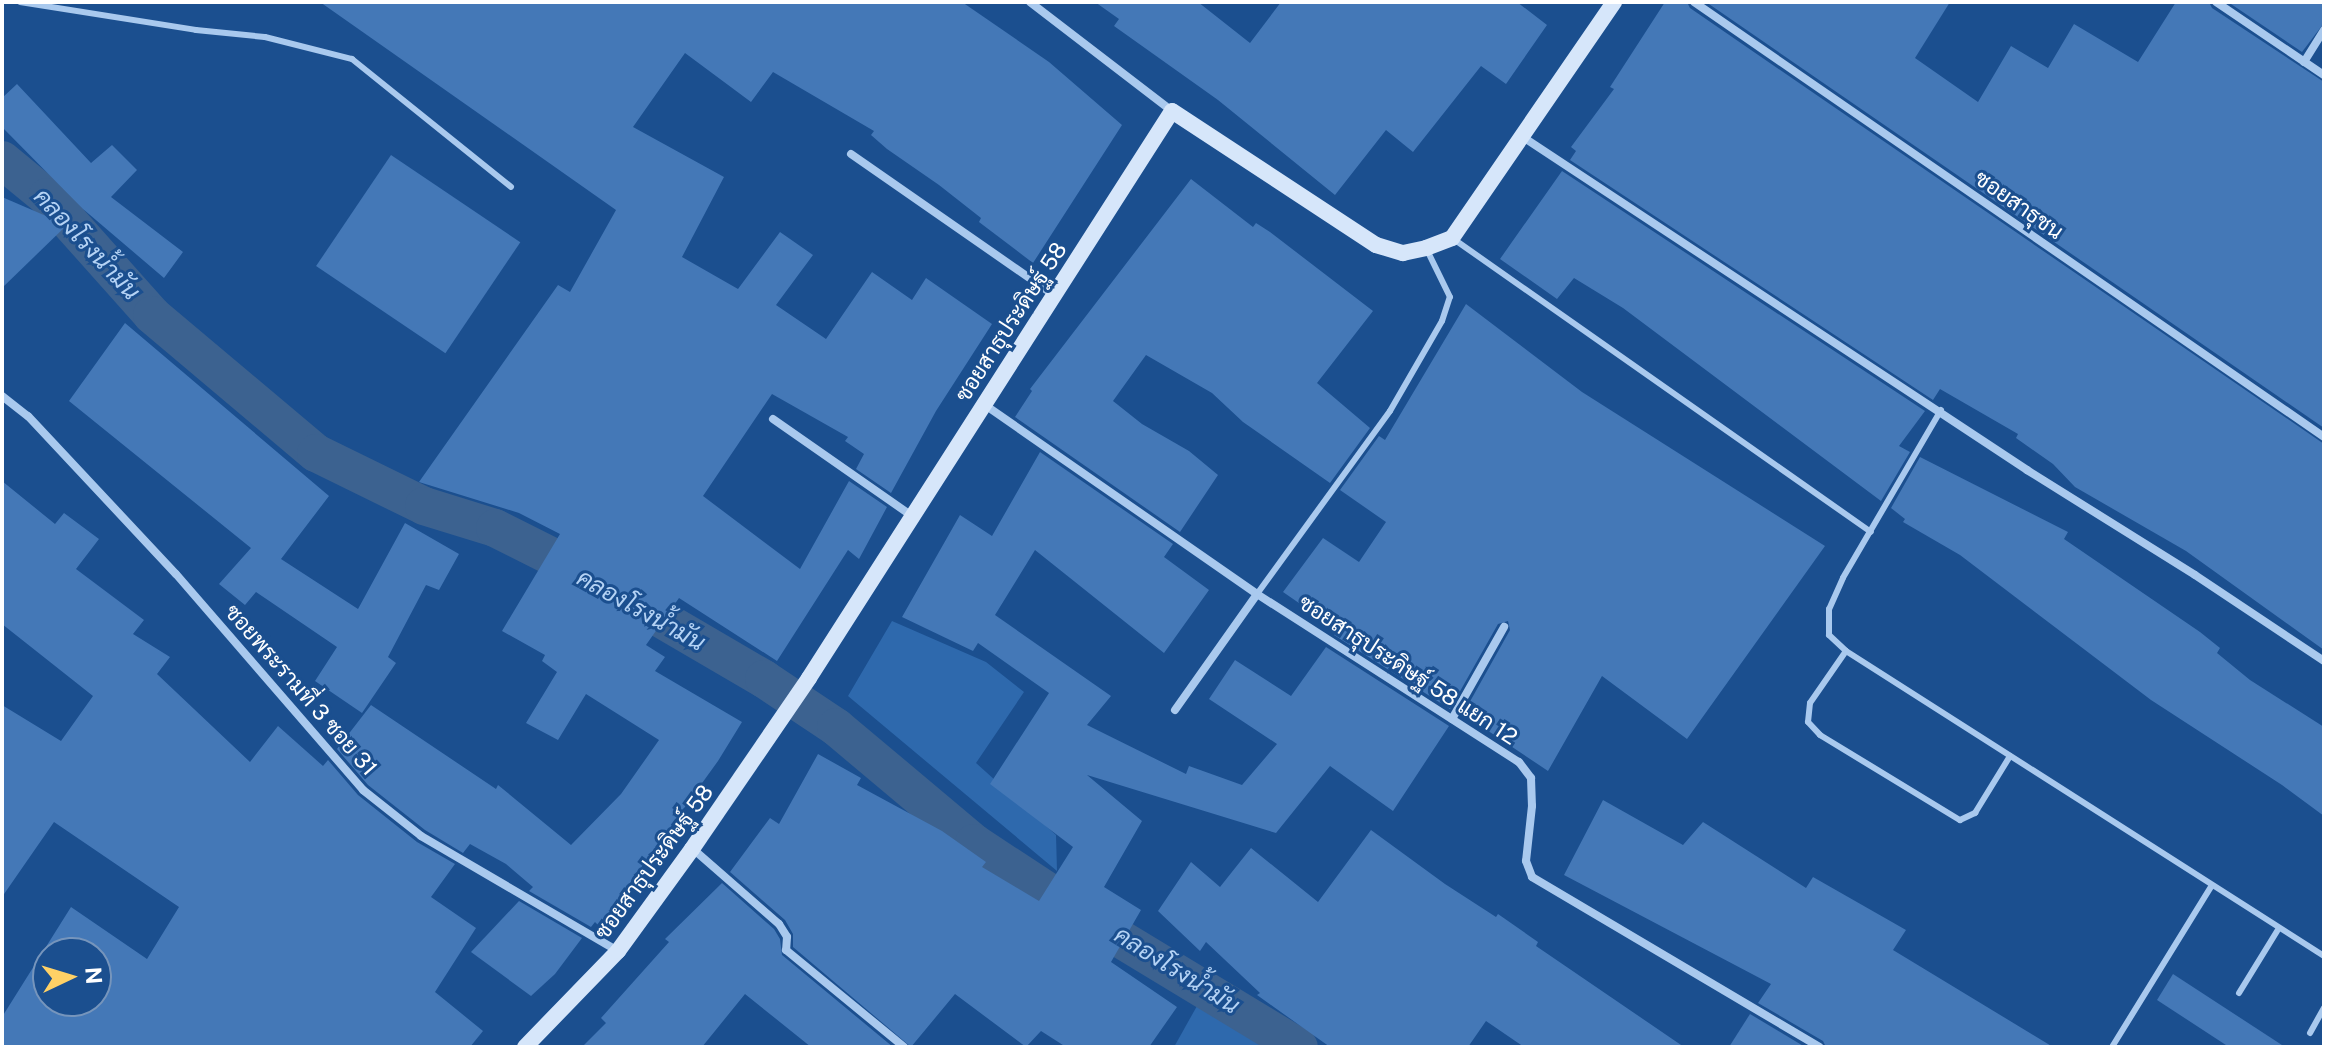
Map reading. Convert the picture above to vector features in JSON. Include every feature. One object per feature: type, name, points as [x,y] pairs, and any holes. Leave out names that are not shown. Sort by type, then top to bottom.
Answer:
[{"type":"street","points":[[1030,2],[1172,111],[1376,245],[1403,253],[1452,238],[1614,2]]},
{"type":"street","name":"ซอยสาธุชน","points":[[1694,2],[2324,437]]},
{"type":"street","points":[[2216,2],[2324,75]]},
{"type":"street","points":[[2304,62],[2324,30]]},
{"type":"street","name":"ซอยสาธุประดิษฐ์ 58","points":[[525,1047],[618,951],[692,849],[809,678],[1172,111]]},
{"type":"street","points":[[1523,137],[1941,410],[2027,470],[2195,575],[2324,661]]},
{"type":"street","points":[[851,154],[1054,295]]},
{"type":"street","name":"ซอยพระรามที่ 3 ซอย 31","points":[[2,396],[28,416],[176,574],[363,790],[421,836],[618,951]]},
{"type":"street","name":"ซอยสาธุประดิษฐ์ 58 แยก 12","points":[[984,404],[1257,594],[1519,762],[1531,778],[1532,806],[1526,861],[1532,877],[1819,1047]]},
{"type":"street","points":[[773,419],[912,516]]},
{"type":"street","points":[[1175,710],[1257,594]]},
{"type":"street","points":[[1452,719],[1504,627]]},
{"type":"street","points":[[692,849],[779,924],[787,937],[786,950],[904,1047]]},
{"type":"lane","points":[[20,2],[196,30],[265,37],[352,59],[511,187]]},
{"type":"lane","points":[[1452,238],[1871,532]]},
{"type":"lane","points":[[1257,594],[1390,411],[1442,321],[1450,297],[1426,248]]},
{"type":"lane","points":[[1941,410],[1829,609],[1829,635],[1846,651],[2324,956]]},
{"type":"lane","points":[[1846,651],[1810,703],[1808,722],[1820,735],[1960,820],[1975,813],[2010,756]]},
{"type":"lane","points":[[2112,1047],[2212,885]]},
{"type":"lane","points":[[2239,993],[2279,928]]},
{"type":"lane","points":[[2310,1033],[2324,1008]]},
{"type":"shaded area","points":[[892,621],[986,662],[1024,692],[976,763],[1056,835],[1057,871],[848,696]]},
{"type":"shaded area","points":[[1197,1006],[1267,1047],[1174,1047]]},
{"type":"building","points":[[320,2],[962,2],[1049,62],[1122,125],[1033,263],[979,222],[981,218],[939,185],[887,149],[871,135],[874,131],[773,72],[751,102],[685,53],[633,127],[724,177],[682,257],[738,289],[780,232],[813,255],[776,305],[826,339],[872,272],[912,300],[926,278],[992,324],[936,411],[891,493],[856,469],[864,454],[845,441],[848,437],[772,394],[703,496],[800,569],[849,481],[887,507],[859,559],[848,550],[777,661],[679,598],[646,645],[665,657],[655,671],[742,722],[718,761],[599,926],[595,922],[591,927],[529,891],[533,887],[506,864],[470,844],[463,853],[425,830],[368,785],[337,749],[371,705],[496,789],[498,785],[571,845],[621,794],[659,740],[586,694],[558,740],[526,723],[557,672],[542,661],[545,655],[502,631],[560,534],[519,513],[419,482],[558,285],[570,292],[616,210]]},
{"type":"building","points":[[1095,2],[1198,2],[1250,43],[1281,2],[1517,2],[1547,25],[1506,84],[1481,66],[1413,152],[1386,130],[1335,195],[1218,100],[1114,26],[1119,19]]},
{"type":"building","points":[[1665,2],[1687,2],[1690,8],[2324,444],[2324,650],[2186,551],[2075,487],[2053,464],[2016,438],[2018,434],[1940,389],[1933,400],[1570,160],[1576,151],[1571,147],[1614,89],[1610,87]]},
{"type":"building","points":[[1706,2],[1950,2],[1915,58],[1978,102],[2011,46],[2048,68],[2074,24],[2138,62],[2176,2],[2209,2],[2212,8],[2324,82],[2324,428]]},
{"type":"building","points":[[2228,2],[2324,2],[2324,23],[2302,52]]},
{"type":"building","points":[[17,84],[91,163],[112,145],[137,170],[111,197],[183,252],[164,278],[83,209],[2,127],[2,98]]},
{"type":"building","points":[[391,155],[520,242],[445,353],[316,266]]},
{"type":"building","points":[[1562,171],[1925,411],[1899,446],[1910,452],[1881,501],[1623,308],[1574,278],[1557,299],[1500,259]]},
{"type":"building","points":[[1191,179],[1253,227],[1256,223],[1270,232],[1373,311],[1317,383],[1370,428],[1330,483],[1243,422],[1212,393],[1146,355],[1113,401],[1142,424],[1189,451],[1218,475],[1180,532],[1015,417],[1032,391],[1030,389]]},
{"type":"building","points":[[2,197],[67,225],[2,288]]},
{"type":"building","points":[[1466,304],[1582,392],[1825,546],[1687,739],[1602,676],[1548,771],[1463,714],[1510,630],[1508,621],[1498,624],[1450,709],[1334,635],[1338,630],[1283,592],[1323,538],[1359,562],[1386,522],[1340,490],[1379,436],[1385,440]]},
{"type":"building","points":[[125,323],[329,496],[281,559],[358,609],[405,523],[459,554],[439,590],[426,585],[388,657],[396,663],[362,713],[315,681],[337,647],[256,592],[245,605],[219,584],[251,548],[69,401]]},
{"type":"building","points":[[1040,452],[1173,544],[1164,557],[1209,590],[1164,653],[1035,550],[995,615],[1111,696],[1087,725],[1186,774],[1189,766],[1242,785],[1277,744],[1209,699],[1235,660],[1291,696],[1326,647],[1449,726],[1393,811],[1330,766],[1276,833],[1087,775],[1142,821],[1104,887],[1141,910],[1111,962],[1177,1007],[1149,1047],[1066,1047],[1041,1031],[1026,1047],[955,994],[911,1047],[793,947],[793,934],[785,920],[730,872],[770,818],[779,824],[818,754],[861,778],[857,785],[942,831],[986,862],[982,867],[1039,901],[1073,847],[990,784],[1049,693],[978,643],[973,651],[902,617],[960,515],[992,536]]},
{"type":"building","points":[[1920,457],[2068,532],[2064,539],[2200,632],[2220,648],[2217,653],[2250,680],[2324,727],[2324,816],[2151,700],[1960,555],[1903,522],[1905,519],[1891,508]]},
{"type":"building","points":[[2,481],[55,524],[64,513],[99,539],[76,569],[144,620],[133,634],[170,657],[157,674],[250,762],[278,726],[323,766],[328,760],[358,795],[417,842],[455,864],[431,897],[476,928],[435,992],[483,1031],[470,1047],[2,1047],[2,1017],[32,969],[32,1017],[112,1017],[112,937],[52,937],[71,907],[147,959],[179,907],[54,822],[2,897],[2,705],[61,741],[93,696],[2,624]]},
{"type":"building","points":[[1603,800],[1683,845],[1703,822],[1806,888],[1813,877],[1906,930],[1893,950],[2053,1047],[1826,1047],[1823,1041],[1758,1003],[1771,984],[1564,875]]},
{"type":"building","points":[[1371,830],[1445,884],[1496,917],[1498,914],[1538,942],[1536,946],[1684,1047],[1524,1047],[1486,1021],[1468,1047],[1330,1047],[1257,995],[1260,993],[1206,942],[1200,951],[1158,911],[1191,862],[1220,887],[1251,848],[1318,902]]},
{"type":"building","points":[[722,883],[774,929],[780,939],[782,955],[893,1047],[811,1047],[745,994],[702,1047],[582,1047],[606,1023],[601,1018],[669,942],[665,939]]},
{"type":"building","points":[[519,901],[582,938],[555,974],[531,996],[471,952]]},
{"type":"building","points":[[2173,974],[2285,1047],[2229,1047],[2157,1000]]},
{"type":"building","points":[[1750,1014],[1805,1047],[1729,1047]]},
{"type":"waterway","name":"คลองโรงน้ำมัน","points":[[2,160],[47,197],[152,315],[316,453],[424,506],[495,528],[569,565],[764,679],[836,727],[974,843],[1114,935],[1299,1047]]}]
